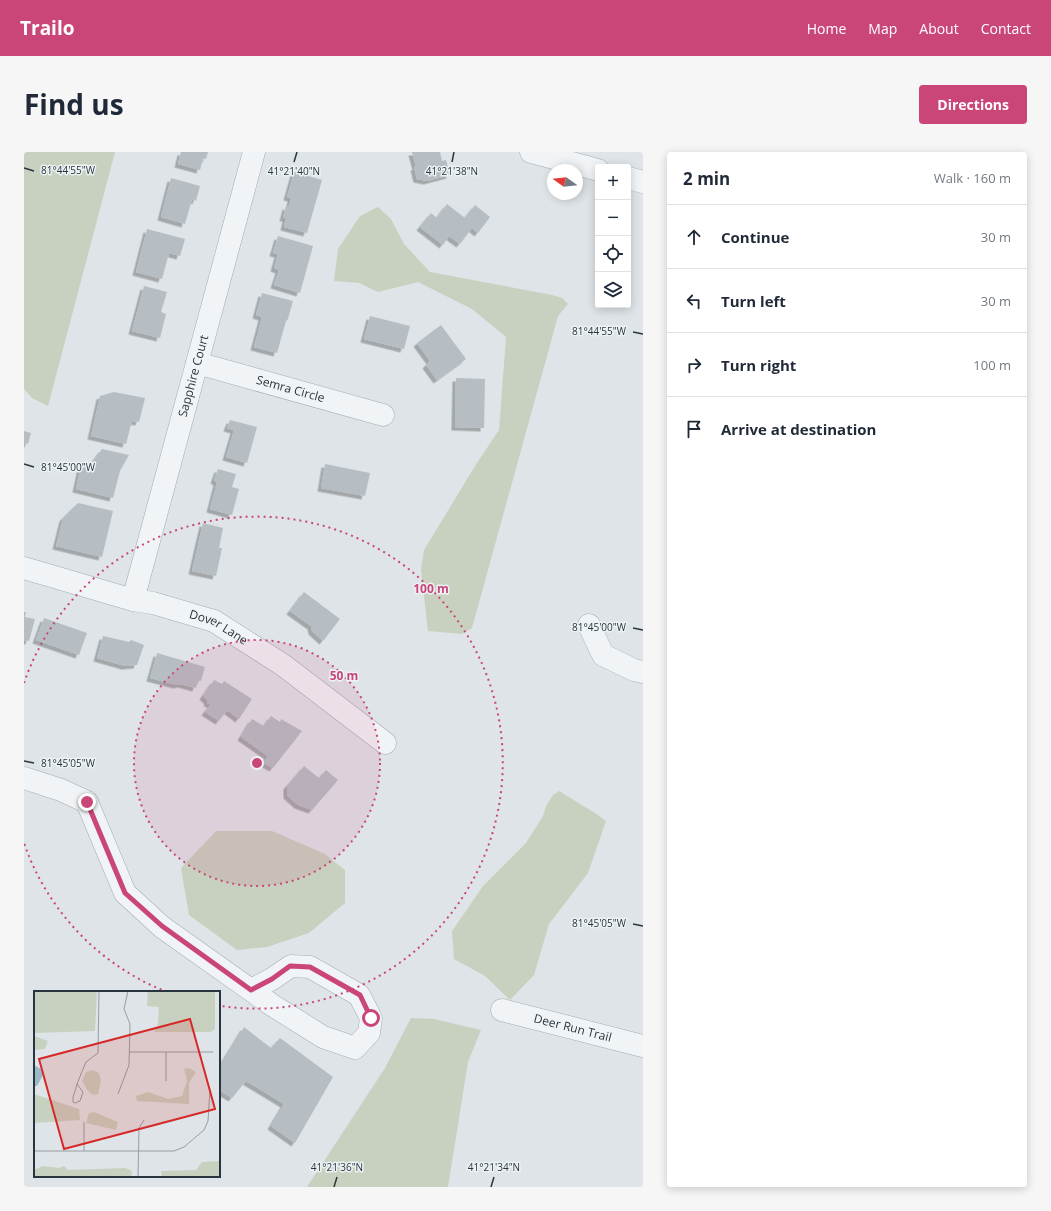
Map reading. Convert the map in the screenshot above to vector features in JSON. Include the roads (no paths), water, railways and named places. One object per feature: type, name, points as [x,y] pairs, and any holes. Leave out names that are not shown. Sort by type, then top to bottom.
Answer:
[{"type":"street","name":"Sapphire Court","points":[[133,600],[254,152]]},
{"type":"street","points":[[531,152],[595,169]]},
{"type":"street","points":[[631,179],[643,182]]},
{"type":"street","name":"Semra Circle","points":[[197,363],[383,415]]},
{"type":"street","name":"Dover Lane","points":[[24,568],[133,600],[153,603],[214,621],[283,665],[385,743]]},
{"type":"street","points":[[589,625],[603,655],[634,670],[643,672]]},
{"type":"street","points":[[24,778],[61,790],[87,802],[125,893],[162,926],[251,990],[324,1037],[355,1048],[369,1033],[371,1018],[360,995],[310,967],[290,966],[272,979],[251,990]]},
{"type":"street","name":"Deer Run Trail","points":[[502,1010],[643,1046]]}]
